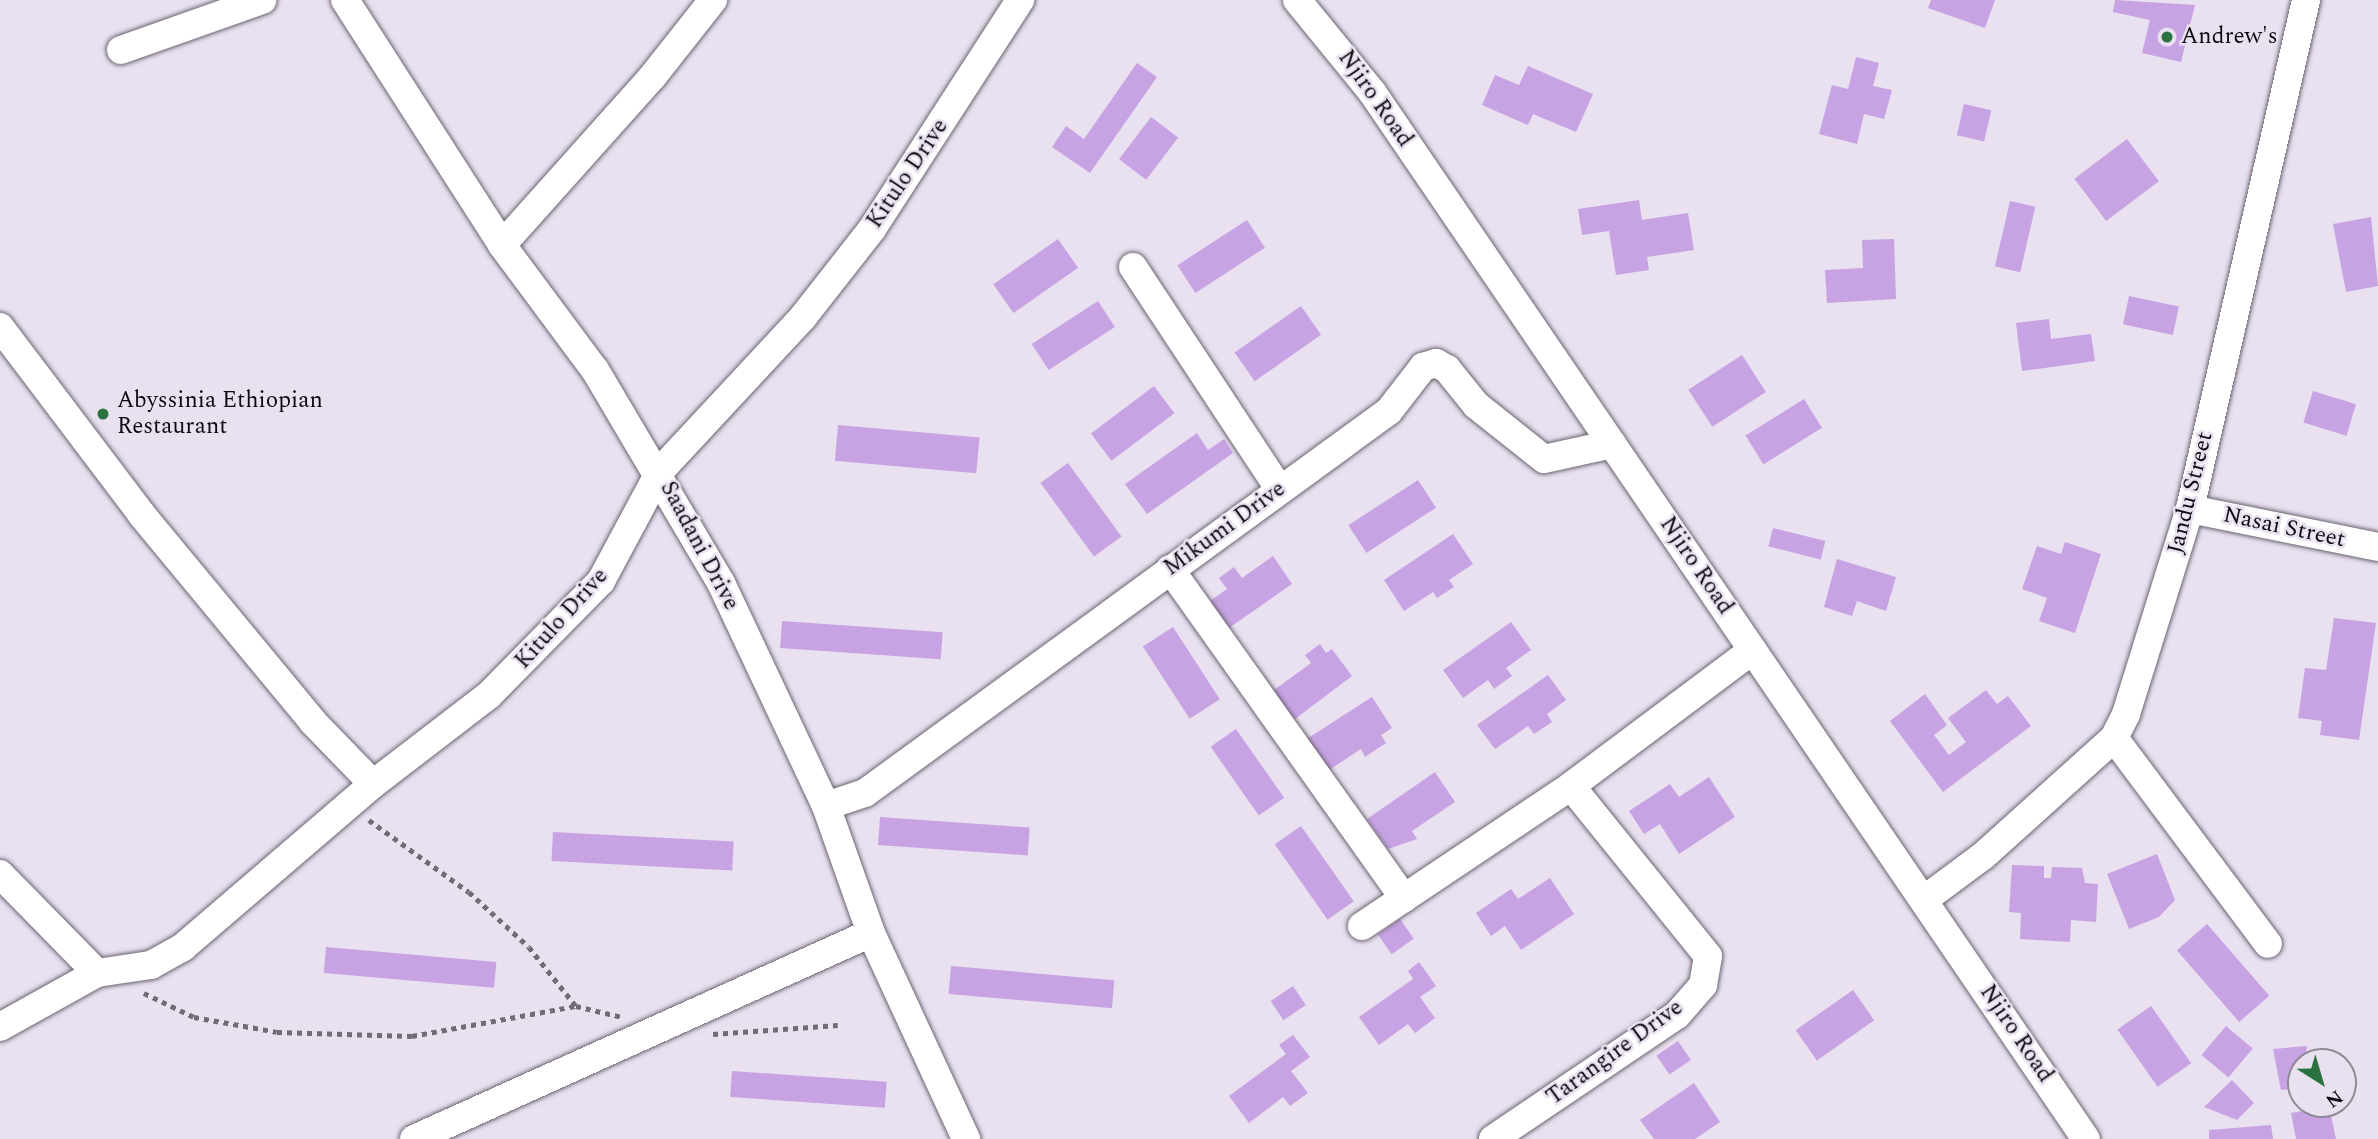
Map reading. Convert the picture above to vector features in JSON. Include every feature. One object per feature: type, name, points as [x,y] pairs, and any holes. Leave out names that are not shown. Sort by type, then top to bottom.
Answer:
[{"type":"street","points":[[121,50],[262,0]]},
{"type":"street","name":"Saadani Drive","points":[[345,0],[502,245],[595,370],[660,471],[721,583],[826,806],[871,933],[966,1139]]},
{"type":"street","points":[[502,245],[653,76],[713,0]]},
{"type":"street","name":"Kitulo Drive","points":[[0,1027],[108,973],[151,965],[183,947],[373,784],[489,695],[556,632],[625,543],[660,471],[803,317],[872,229],[1020,0]]},
{"type":"street","name":"Njiro Road","points":[[1297,0],[1372,92],[1925,899],[2086,1139]]},
{"type":"street","name":"Jandu Street","points":[[1925,899],[1983,856],[2114,738],[2126,713],[2190,509],[2306,0]]},
{"type":"street","points":[[1133,267],[1280,490]]},
{"type":"street","points":[[0,327],[142,515],[313,722],[373,784]]},
{"type":"street","name":"Mikumi Drive","points":[[826,806],[865,793],[1389,411],[1410,378],[1436,363],[1476,405],[1544,459],[1612,444]]},
{"type":"street","name":"Nasai Street","points":[[2190,509],[2378,547]]},
{"type":"street","points":[[1170,569],[1404,898]]},
{"type":"street","points":[[1363,926],[1571,786],[1753,650]]},
{"type":"street","points":[[2114,738],[2268,944]]},
{"type":"street","name":"Tarangire Drive","points":[[1493,1139],[1677,1014],[1703,985],[1708,956],[1571,786]]},
{"type":"street","points":[[0,874],[108,973]]},
{"type":"street","points":[[414,1139],[669,1027],[871,933]]},
{"type":"path","points":[[349,805],[469,892],[529,947],[576,1006]]},
{"type":"path","points":[[108,973],[170,1008],[277,1032],[412,1036],[576,1006],[629,1018]]},
{"type":"path","points":[[669,1027],[718,1034],[838,1025]]},
{"type":"building","points":[[1931,0],[1995,0],[1985,28],[1928,8]]},
{"type":"building","name":"Andrew's","points":[[2115,0],[2195,5],[2181,62],[2142,53],[2150,20],[2113,12]]},
{"type":"building","points":[[1856,57],[1879,63],[1873,86],[1892,90],[1884,119],[1864,114],[1857,144],[1819,134],[1832,85],[1848,89]]},
{"type":"building","points":[[1137,63],[1157,77],[1090,173],[1052,147],[1066,126],[1084,139]]},
{"type":"building","points":[[1528,66],[1593,94],[1576,132],[1533,114],[1528,125],[1482,105],[1495,75],[1519,85]]},
{"type":"building","points":[[1964,104],[1991,110],[1984,141],[1957,135]]},
{"type":"building","points":[[1151,117],[1178,137],[1146,180],[1119,159]]},
{"type":"building","points":[[2127,139],[2159,181],[2106,221],[2074,179]]},
{"type":"building","points":[[1639,200],[1642,220],[1688,213],[1694,250],[1647,257],[1649,270],[1616,275],[1609,231],[1582,235],[1578,209]]},
{"type":"building","points":[[2010,201],[2035,207],[2020,272],[1995,266]]},
{"type":"building","points":[[2371,217],[2378,286],[2346,292],[2333,224]]},
{"type":"building","points":[[1247,220],[1265,248],[1195,293],[1177,265]]},
{"type":"building","points":[[1058,239],[1078,268],[1013,313],[993,284]]},
{"type":"building","points":[[1894,239],[1896,299],[1827,303],[1825,270],[1863,268],[1862,240]]},
{"type":"building","points":[[2129,296],[2179,307],[2173,335],[2123,324]]},
{"type":"building","points":[[1098,301],[1115,327],[1049,370],[1032,344]]},
{"type":"building","points":[[1301,306],[1321,335],[1255,381],[1235,352]]},
{"type":"building","points":[[2049,319],[2051,339],[2091,334],[2095,361],[2022,371],[2016,323]]},
{"type":"building","points":[[1742,355],[1766,392],[1712,427],[1688,390]]},
{"type":"building","points":[[1154,386],[1174,413],[1111,461],[1091,434]]},
{"type":"building","points":[[2313,391],[2356,404],[2346,436],[2303,423]]},
{"type":"building","points":[[1804,399],[1822,428],[1764,464],[1745,436]]},
{"type":"building","points":[[838,425],[979,437],[976,473],[835,461]]},
{"type":"building","points":[[1197,433],[1208,450],[1224,439],[1233,453],[1147,514],[1125,484]]},
{"type":"building","points":[[1068,463],[1121,537],[1094,557],[1040,483]]},
{"type":"building","points":[[1418,480],[1436,508],[1366,553],[1348,525]]},
{"type":"building","points":[[1773,528],[1825,541],[1821,559],[1768,546]]},
{"type":"building","points":[[1453,534],[1473,564],[1449,580],[1454,587],[1437,598],[1433,592],[1404,611],[1384,580]]},
{"type":"building","points":[[2065,542],[2101,554],[2075,633],[2039,621],[2047,598],[2022,589],[2037,546],[2061,554]]},
{"type":"building","points":[[1273,556],[1292,584],[1226,630],[1207,603],[1227,589],[1219,578],[1234,567],[1242,578]]},
{"type":"building","points":[[1837,559],[1896,577],[1886,611],[1857,601],[1852,616],[1824,607]]},
{"type":"building","points":[[2334,618],[2376,623],[2359,740],[2320,735],[2322,721],[2298,718],[2305,668],[2326,670]]},
{"type":"building","points":[[782,621],[943,632],[941,659],[780,648]]},
{"type":"building","points":[[1511,622],[1531,650],[1506,668],[1512,676],[1494,689],[1488,680],[1463,698],[1443,670]]},
{"type":"building","points":[[1173,627],[1220,699],[1190,719],[1143,647]]},
{"type":"building","points":[[1320,644],[1326,653],[1332,649],[1352,676],[1287,725],[1266,696],[1311,663],[1305,655]]},
{"type":"building","points":[[1548,675],[1566,700],[1547,714],[1552,722],[1534,734],[1528,726],[1495,749],[1477,725]]},
{"type":"building","points":[[1986,690],[1997,704],[2008,696],[2031,726],[1943,792],[1890,721],[1925,694],[1947,725],[1934,735],[1949,755],[1966,742],[1948,718]]},
{"type":"building","points":[[1372,697],[1392,728],[1381,735],[1386,743],[1365,757],[1361,749],[1323,774],[1302,742]]},
{"type":"building","points":[[1236,729],[1284,798],[1259,816],[1211,747]]},
{"type":"building","points":[[1435,772],[1455,802],[1412,831],[1417,839],[1388,849],[1367,819]]},
{"type":"building","points":[[1709,777],[1735,817],[1679,854],[1660,824],[1644,834],[1629,811],[1670,784],[1679,797]]},
{"type":"building","points":[[880,817],[1030,827],[1028,855],[878,845]]},
{"type":"building","points":[[1301,826],[1354,901],[1328,920],[1275,844]]},
{"type":"building","points":[[553,832],[734,841],[732,870],[551,861]]},
{"type":"building","points":[[2157,854],[2175,900],[2159,917],[2129,929],[2107,874]]},
{"type":"building","points":[[2012,865],[2044,866],[2044,878],[2051,878],[2052,867],[2082,868],[2085,883],[2098,884],[2096,922],[2071,920],[2070,942],[2020,939],[2021,913],[2009,912]]},
{"type":"building","points":[[1550,878],[1574,914],[1521,950],[1505,926],[1491,936],[1476,913],[1511,889],[1518,899]]},
{"type":"building","points":[[1400,919],[1414,939],[1392,954],[1378,934]]},
{"type":"building","points":[[2207,924],[2269,996],[2239,1022],[2177,950]]},
{"type":"building","points":[[326,947],[496,962],[494,988],[324,973]]},
{"type":"building","points":[[1419,962],[1436,986],[1420,997],[1435,1018],[1415,1033],[1408,1024],[1379,1045],[1359,1017],[1413,979],[1408,971]]},
{"type":"building","points":[[951,966],[1114,980],[1112,1008],[949,994]]},
{"type":"building","points":[[1293,986],[1306,1005],[1283,1020],[1271,1001]]},
{"type":"building","points":[[1853,990],[1874,1020],[1817,1060],[1796,1030]]},
{"type":"building","points":[[2151,1006],[2191,1063],[2158,1087],[2117,1030]]},
{"type":"building","points":[[2226,1026],[2253,1048],[2228,1078],[2202,1055]]},
{"type":"building","points":[[1293,1035],[1310,1057],[1291,1071],[1308,1093],[1290,1106],[1283,1097],[1249,1123],[1229,1096],[1286,1054],[1279,1045]]},
{"type":"building","points":[[1678,1041],[1691,1060],[1669,1075],[1656,1056]]},
{"type":"building","points":[[2307,1046],[2287,1048],[2287,1089],[2281,1090],[2273,1049]]},
{"type":"building","points":[[732,1071],[887,1082],[885,1108],[730,1097]]},
{"type":"building","points":[[2232,1080],[2254,1103],[2237,1120],[2204,1107]]},
{"type":"building","points":[[1694,1083],[1720,1122],[1695,1139],[1654,1139],[1640,1120]]},
{"type":"building","points":[[2292,1118],[2332,1118],[2336,1139],[2296,1139]]},
{"type":"building","points":[[2271,1125],[2273,1139],[2209,1139],[2209,1130]]},
{"type":"place","name":"Andrew's","points":[[2167,37]]},
{"type":"place","name":"Abyssinia Ethiopian Restaurant","points":[[103,414]]}]
